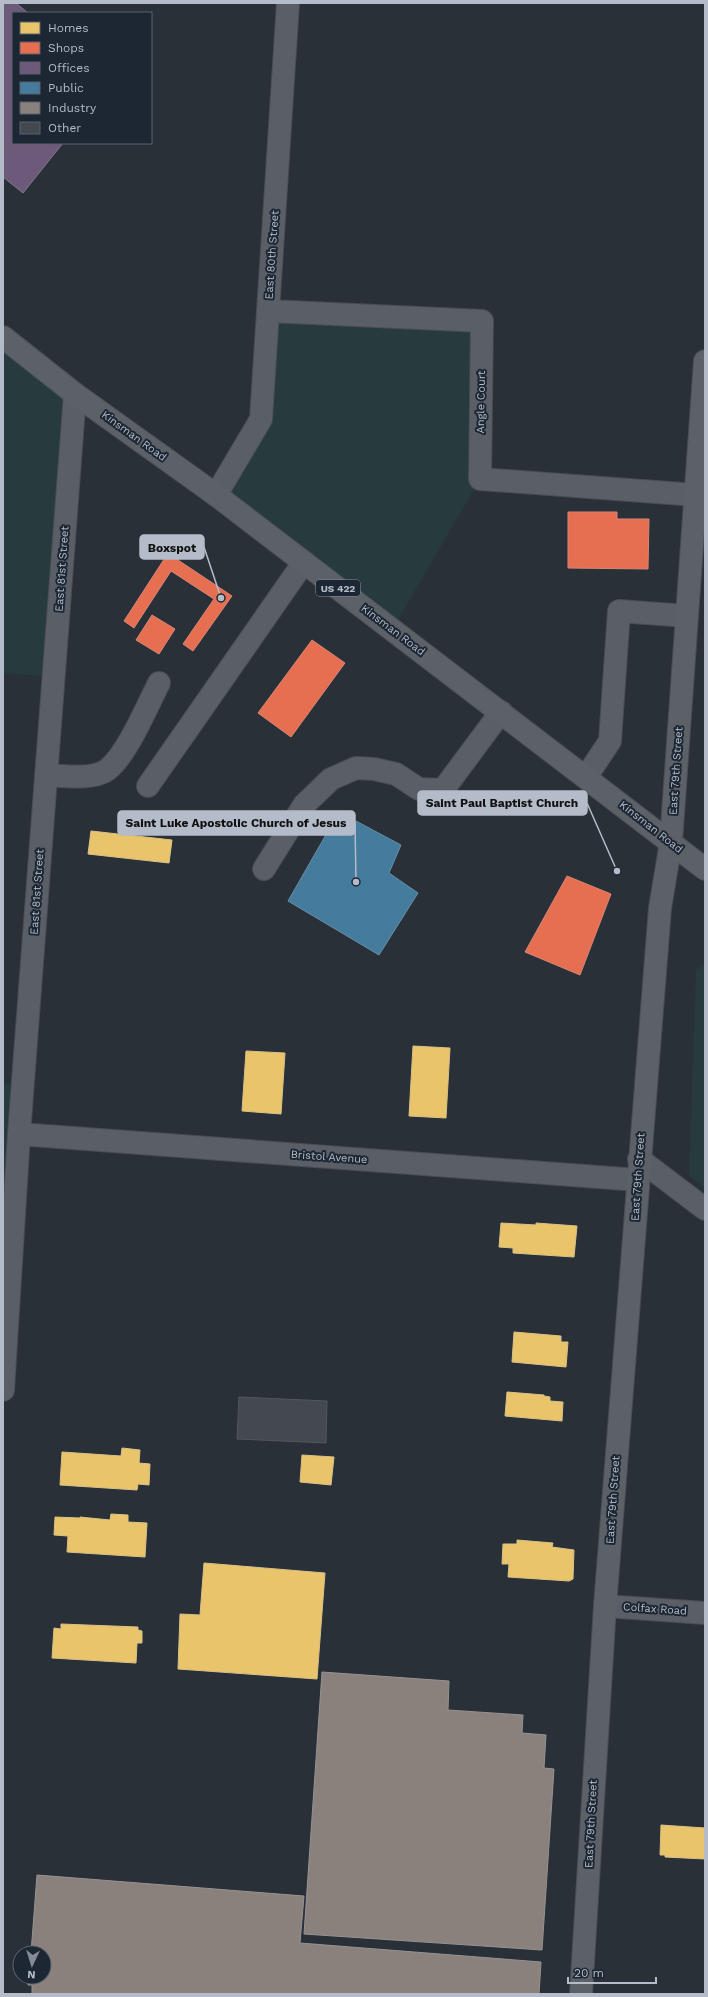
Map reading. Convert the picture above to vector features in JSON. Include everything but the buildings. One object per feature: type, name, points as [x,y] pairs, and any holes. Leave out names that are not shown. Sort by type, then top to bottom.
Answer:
[{"type":"main road","name":"Kinsman Road","points":[[3,337],[75,394],[216,495],[705,869]]},
{"type":"main road","name":"East 79th Street","points":[[581,1994],[605,1606],[639,1159],[660,908],[671,842],[705,362]]},
{"type":"street","name":"East 80th Street","points":[[216,495],[261,419],[288,3]]},
{"type":"street","name":"Angle Court","points":[[269,311],[482,321],[480,479],[696,495]]},
{"type":"street","name":"East 81st Street","points":[[3,1390],[19,1134],[75,394]]},
{"type":"street","points":[[148,786],[304,562]]},
{"type":"street","points":[[586,777],[610,741],[619,611],[687,616]]},
{"type":"street","points":[[46,775],[91,776],[107,771],[122,754],[159,683]]},
{"type":"street","points":[[264,870],[304,805],[331,779],[356,768],[374,769],[396,774],[419,789],[443,790],[501,712]]},
{"type":"street","name":"Bristol Avenue","points":[[19,1134],[638,1180]]},
{"type":"street","points":[[639,1159],[705,1209]]},
{"type":"street","name":"Colfax Road","points":[[605,1606],[705,1613]]},
{"type":"green space","points":[[269,311],[482,321],[480,479],[392,630],[216,495],[261,419]]},
{"type":"green space","points":[[3,337],[75,394],[54,677],[3,673]]},
{"type":"green space","points":[[705,963],[705,1188],[689,1176],[696,970]]},
{"type":"green space","points":[[3,1084],[23,1085],[3,1390]]},
{"type":"place","name":"Boxspot","points":[[221,598]]},
{"type":"place","name":"Saint Paul Baptist Church","points":[[617,871]]},
{"type":"place","name":"Saint Luke Apostolic Church of Jesus","points":[[356,882]]}]
